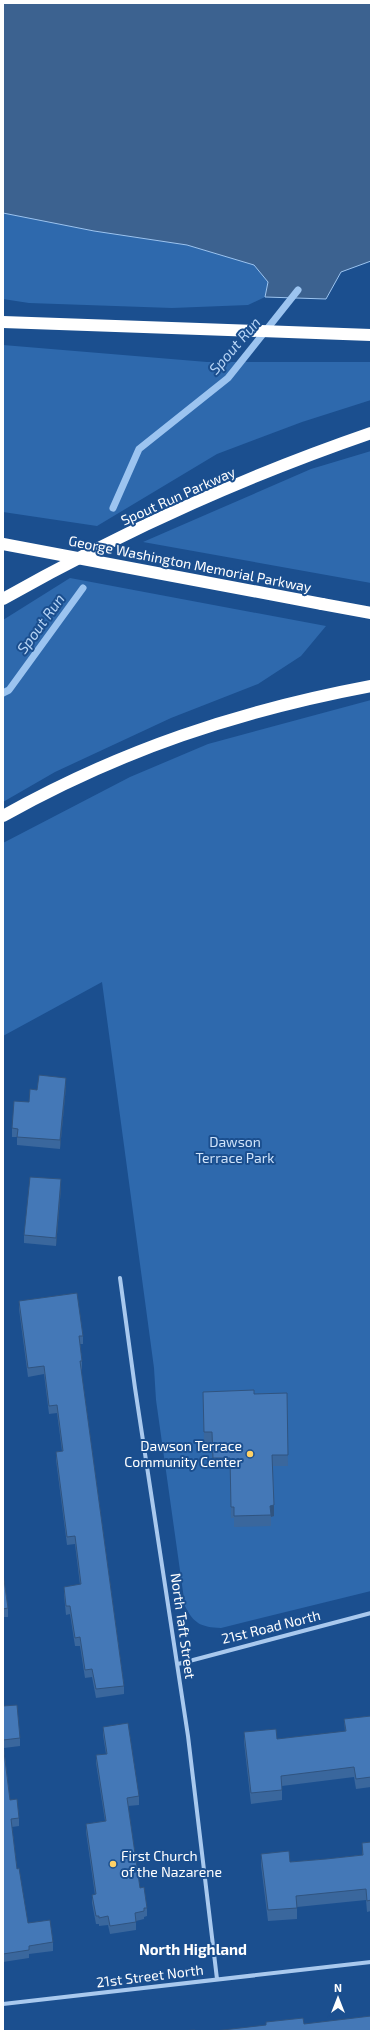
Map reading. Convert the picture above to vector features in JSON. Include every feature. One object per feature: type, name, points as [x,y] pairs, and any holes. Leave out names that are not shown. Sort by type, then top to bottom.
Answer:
[{"type":"highway","points":[[3,322],[371,335]]},
{"type":"highway","name":"Spout Run Parkway","points":[[3,599],[45,575],[184,508],[283,466],[371,433]]},
{"type":"highway","name":"George Washington Memorial Parkway","points":[[3,544],[371,613]]},
{"type":"highway","points":[[3,816],[59,786],[93,770],[190,731],[263,709],[371,686]]},
{"type":"street","name":"North Taft Street","points":[[120,1278],[135,1388],[188,1736],[217,1979]]},
{"type":"street","name":"21st Road North","points":[[178,1664],[371,1614]]},
{"type":"street","name":"21st Street North","points":[[3,2004],[371,1962]]},
{"type":"green space","points":[[3,213],[94,231],[187,245],[254,265],[268,282],[265,297],[248,305],[172,308],[29,303],[3,299]]},
{"type":"green space","points":[[3,345],[207,362],[371,362],[371,400],[302,422],[217,454],[97,526],[3,512]]},
{"type":"green space","points":[[371,451],[371,583],[143,542],[311,469]]},
{"type":"green space","points":[[70,578],[326,626],[301,656],[258,684],[171,718],[55,772],[3,802],[3,620]]},
{"type":"green space","name":"Dawson Terrace Park","points":[[371,700],[371,1591],[221,1628],[208,1627],[195,1621],[185,1606],[156,1400],[154,1368],[102,982],[3,1036],[3,843],[130,777],[208,744]]},
{"type":"shaded area","points":[[3,3],[371,3],[371,261],[341,272],[326,299],[265,297],[268,282],[254,265],[187,245],[94,231],[3,213]]},
{"type":"building","points":[[39,1075],[66,1078],[60,1140],[17,1137],[18,1129],[12,1128],[14,1101],[29,1102],[30,1089],[37,1090]]},
{"type":"building","points":[[30,1177],[61,1179],[56,1238],[24,1235]]},
{"type":"building","points":[[77,1293],[83,1336],[79,1336],[82,1361],[80,1361],[124,1686],[96,1689],[92,1669],[85,1670],[80,1637],[75,1638],[70,1606],[66,1606],[64,1587],[81,1584],[75,1536],[67,1537],[56,1452],[63,1451],[57,1405],[49,1406],[44,1366],[28,1368],[19,1301]]},
{"type":"building","name":"Dawson Terrace Community Center","points":[[254,1390],[254,1394],[287,1393],[288,1455],[272,1455],[274,1505],[270,1506],[271,1515],[234,1516],[234,1507],[231,1507],[230,1458],[213,1458],[212,1432],[204,1432],[203,1392]]},
{"type":"building","points":[[3,1573],[8,1608],[3,1609]]},
{"type":"building","points":[[17,1705],[20,1738],[3,1740],[3,1706]]},
{"type":"building","points":[[371,1716],[371,1777],[356,1779],[354,1767],[281,1776],[282,1790],[251,1793],[244,1732],[276,1729],[277,1739],[346,1731],[344,1719]]},
{"type":"building","points":[[128,1723],[139,1796],[127,1798],[140,1888],[144,1887],[147,1908],[144,1908],[144,1911],[135,1913],[136,1922],[110,1926],[108,1916],[99,1918],[99,1916],[96,1916],[92,1895],[96,1894],[86,1824],[106,1821],[96,1755],[107,1754],[103,1727]]},
{"type":"building","points":[[3,1744],[10,1800],[17,1799],[19,1818],[11,1819],[17,1869],[19,1868],[28,1923],[50,1920],[53,1942],[29,1946],[29,1950],[3,1954]]},
{"type":"building","points":[[371,1842],[371,1900],[367,1901],[366,1889],[296,1896],[297,1908],[268,1910],[261,1854],[289,1851],[290,1862],[363,1855],[362,1843]]},
{"type":"building","points":[[371,2016],[371,2031],[214,2031],[266,2025],[266,2022],[303,2018],[304,2024]]},
{"type":"waterway","name":"Spout Run","points":[[113,508],[139,449],[228,378],[298,290]]},
{"type":"waterway","name":"Spout Run","points":[[3,693],[9,690],[83,588]]},
{"type":"place","name":"Dawson Terrace Community Center","points":[[250,1454]]},
{"type":"place","name":"First Church of the Nazarene","points":[[113,1864]]},
{"type":"district","name":"North Highland","points":[[193,1950]]}]
